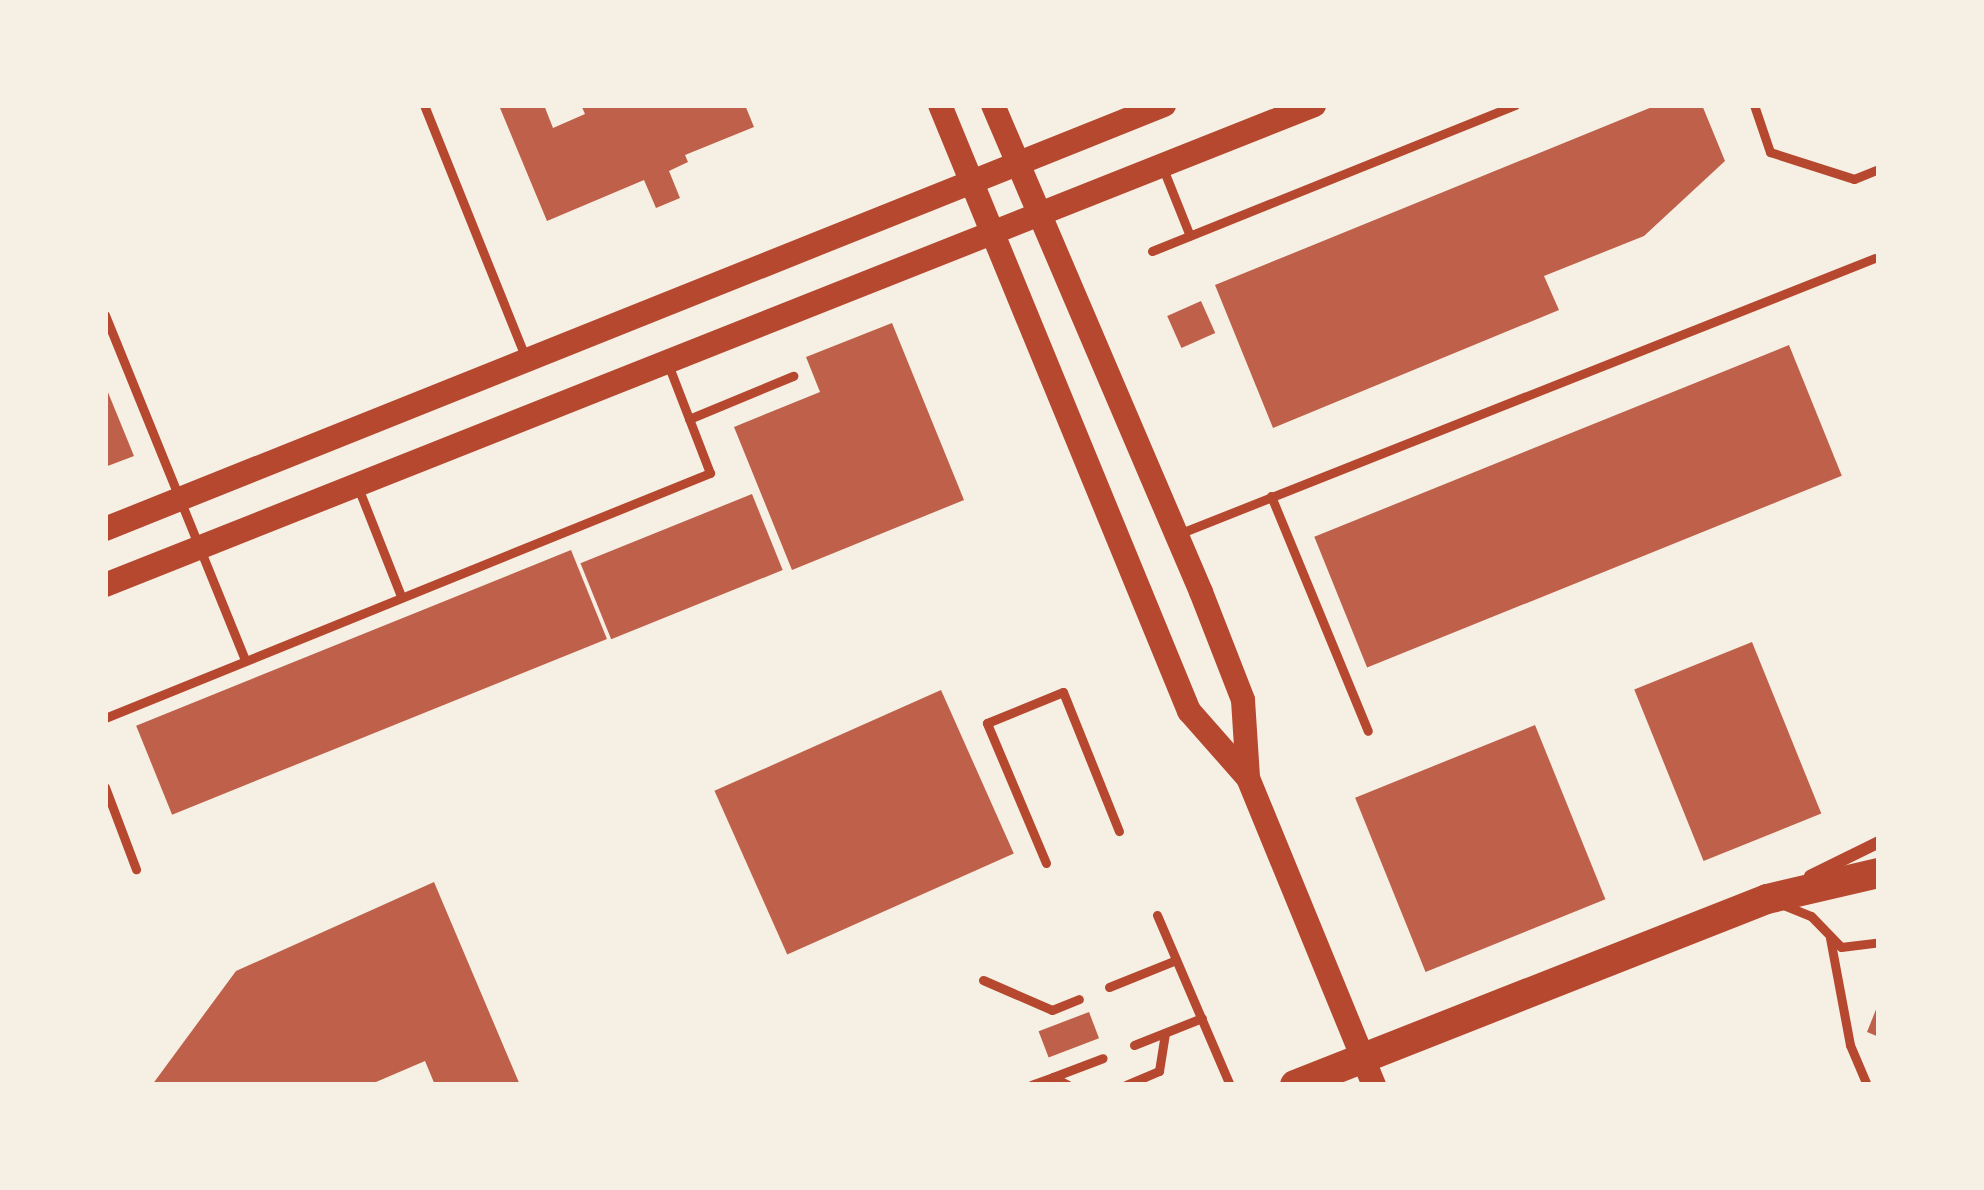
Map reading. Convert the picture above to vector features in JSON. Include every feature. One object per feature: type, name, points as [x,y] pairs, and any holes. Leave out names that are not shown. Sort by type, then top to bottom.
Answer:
[{"type":"main road","points":[[940,105],[1189,711],[1248,778]]},
{"type":"main road","points":[[993,105],[1243,700],[1248,778],[1368,1072]]},
{"type":"main road","points":[[105,529],[1164,105]]},
{"type":"main road","points":[[105,585],[1314,105]]},
{"type":"main road","points":[[1295,1085],[1368,1072],[1767,898],[1879,873]]},
{"type":"street","points":[[1767,898],[1879,842]]},
{"type":"lane","points":[[424,105],[527,359]]},
{"type":"lane","points":[[1153,251],[1515,105]]},
{"type":"lane","points":[[1754,105],[1770,152],[1854,178],[1879,169]]},
{"type":"lane","points":[[1162,166],[1190,236]]},
{"type":"lane","points":[[1176,535],[1875,259]]},
{"type":"lane","points":[[105,315],[245,659]]},
{"type":"lane","points":[[105,718],[710,472],[666,362]]},
{"type":"lane","points":[[689,419],[793,376]]},
{"type":"lane","points":[[356,483],[401,596]]},
{"type":"lane","points":[[1271,496],[1368,730]]},
{"type":"lane","points":[[1046,863],[987,723],[1063,692],[1119,831]]},
{"type":"lane","points":[[105,787],[136,869]]},
{"type":"lane","points":[[1767,898],[1811,916],[1830,938],[1852,948],[1879,942]]},
{"type":"lane","points":[[1156,915],[1230,1085]]},
{"type":"lane","points":[[1830,938],[1850,1045],[1867,1085]]},
{"type":"lane","points":[[1109,987],[1176,960]]},
{"type":"lane","points":[[983,980],[1052,1010],[1079,999]]},
{"type":"lane","points":[[1134,1046],[1202,1018]]},
{"type":"lane","points":[[1126,1085],[1159,1071],[1165,1034]]},
{"type":"lane","points":[[1031,1085],[1102,1058]]},
{"type":"lane","points":[[1053,1077],[1068,1085]]},
{"type":"building","points":[[544,105],[553,128],[585,114],[581,105],[745,105],[754,127],[685,155],[688,162],[669,171],[680,198],[656,208],[644,180],[547,221],[500,108]]},
{"type":"building","points":[[1657,105],[1702,105],[1725,161],[1644,236],[1544,276],[1559,310],[1273,428],[1215,285]]},
{"type":"building","points":[[1201,301],[1215,333],[1181,348],[1167,316]]},
{"type":"building","points":[[892,323],[964,500],[792,570],[734,427],[820,392],[806,357]]},
{"type":"building","points":[[1789,345],[1842,476],[1367,668],[1314,537]]},
{"type":"building","points":[[105,385],[134,456],[105,467]]},
{"type":"building","points":[[752,494],[783,570],[611,639],[580,563]]},
{"type":"building","points":[[571,550],[607,639],[172,815],[136,726]]},
{"type":"building","points":[[1752,642],[1821,814],[1704,861],[1634,690]]},
{"type":"building","points":[[941,690],[1014,854],[787,954],[714,791]]},
{"type":"building","points":[[1535,725],[1605,899],[1426,972],[1355,798]]},
{"type":"building","points":[[434,882],[520,1085],[435,1085],[425,1061],[369,1085],[152,1085],[236,971]]},
{"type":"building","points":[[1879,1002],[1879,1037],[1867,1032]]},
{"type":"building","points":[[1089,1012],[1099,1038],[1049,1057],[1039,1031]]}]
